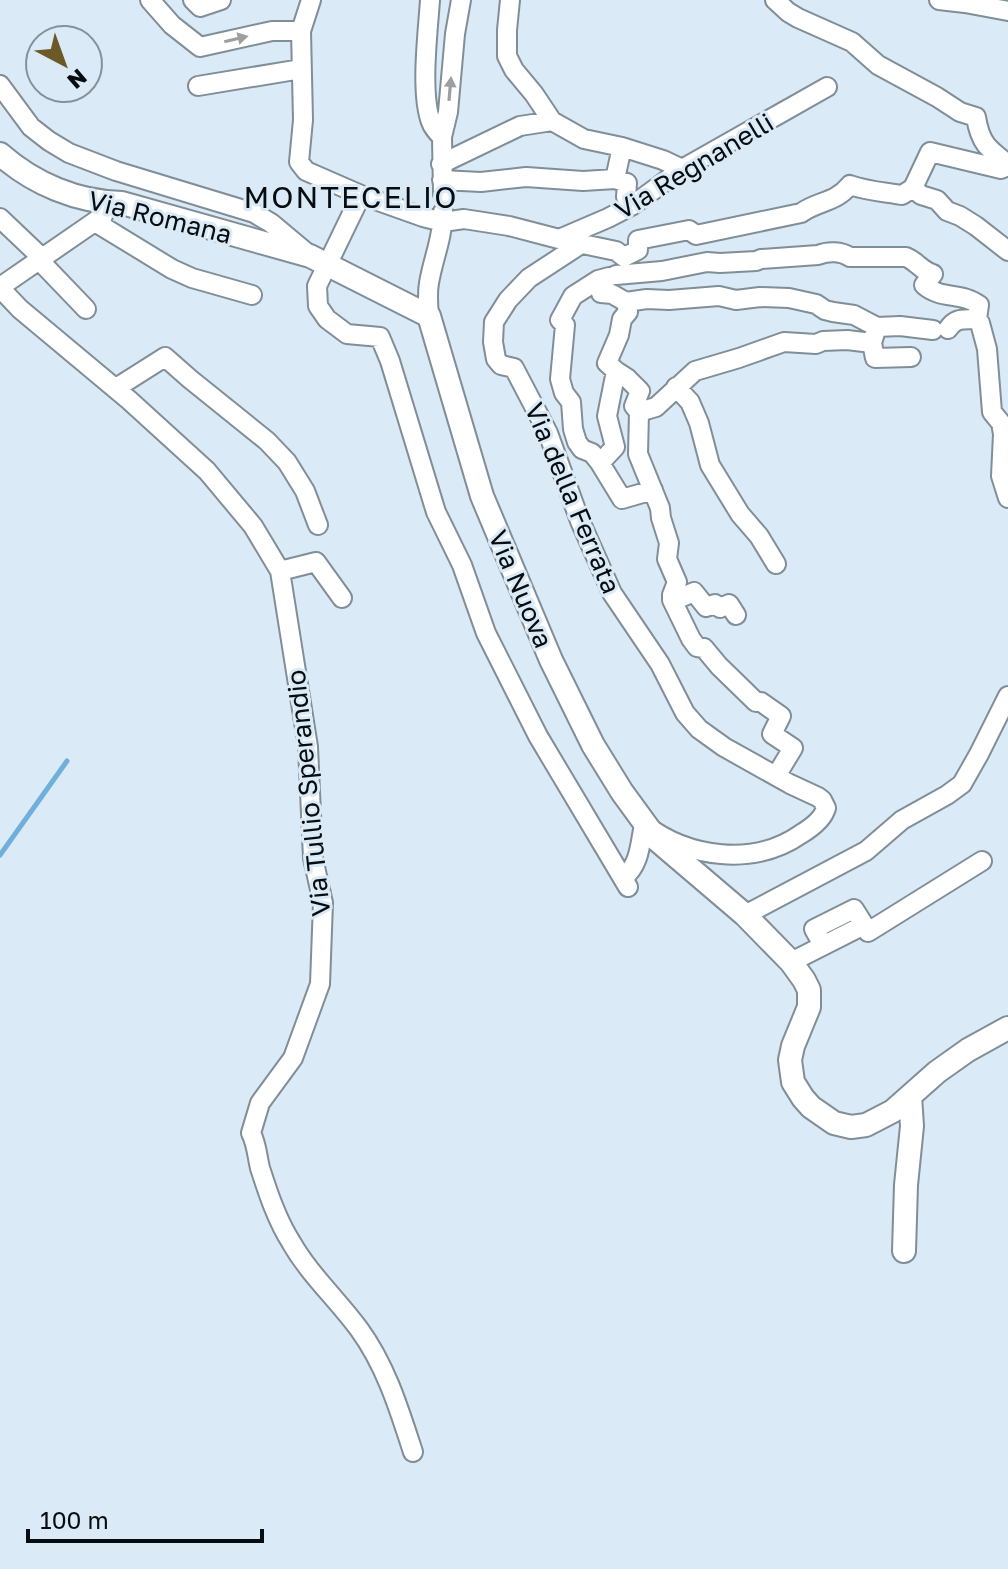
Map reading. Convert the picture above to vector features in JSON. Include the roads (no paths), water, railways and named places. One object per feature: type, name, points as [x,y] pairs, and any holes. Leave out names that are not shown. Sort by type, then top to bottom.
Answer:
[{"type":"street","points":[[150,0],[172,25],[200,47],[272,31],[302,29]]},
{"type":"street","points":[[193,0],[200,7],[221,0]]},
{"type":"street","points":[[298,0],[302,29],[303,120],[299,162],[306,171],[423,217],[443,222],[464,219],[494,223],[616,251],[624,257]]},
{"type":"street","points":[[302,29],[311,0]]},
{"type":"street","points":[[430,0],[428,107],[432,123],[442,137]]},
{"type":"street","points":[[0,85],[31,127],[69,153],[116,171],[254,213],[279,228],[319,260],[429,316],[428,284],[443,222],[442,137],[448,112],[461,0]]},
{"type":"street","points":[[510,0],[507,56],[552,121],[584,139],[622,147],[682,169]]},
{"type":"street","points":[[775,0],[798,18],[852,42],[883,68],[960,112],[976,117],[986,147],[1008,165],[1001,169],[930,152],[913,188],[902,195],[861,191],[850,185],[833,200],[812,205],[801,213],[696,235],[689,230],[638,240],[638,250],[624,257],[607,277],[601,293],[612,294],[626,302],[719,296],[736,300],[789,298],[816,304],[825,310],[854,315],[874,335],[875,358],[911,357]]},
{"type":"street","points":[[939,0],[1008,11]]},
{"type":"street","points":[[198,86],[301,69]]},
{"type":"street","name":"Via Regnanelli","points":[[559,239],[633,205],[682,169],[827,87]]},
{"type":"street","points":[[442,185],[520,126],[552,121]]},
{"type":"street","points":[[615,179],[622,147]]},
{"type":"street","name":"Via Romana","points":[[0,154],[54,189],[98,203],[122,203],[319,260]]},
{"type":"street","points":[[442,185],[526,177],[583,181],[615,179],[627,183],[626,197],[633,205]]},
{"type":"street","points":[[913,188],[921,195],[937,200],[942,207],[976,226],[1008,251]]},
{"type":"street","points":[[361,195],[319,260],[318,306],[327,319],[347,334],[380,337],[436,512],[462,565],[486,633],[538,736],[626,883],[636,862],[644,824]]},
{"type":"street","points":[[0,287],[122,203]]},
{"type":"street","points":[[0,218],[86,309]]},
{"type":"street","points":[[95,222],[182,274],[252,295]]},
{"type":"street","name":"Via della Ferrata","points":[[581,244],[529,278],[508,300],[494,322],[496,359],[501,365],[514,368],[539,413],[580,521],[612,593],[660,664],[685,713],[711,738],[822,800],[826,808],[819,820],[792,840],[769,850],[743,855],[687,846],[655,833],[644,824]]},
{"type":"street","points":[[653,490],[622,499],[600,463],[577,442],[571,402],[564,393],[560,379],[565,325],[560,320],[573,296],[607,277],[707,262],[756,261],[824,253],[844,253],[850,257],[906,257],[922,271],[933,274],[924,285],[926,288],[976,310]]},
{"type":"street","name":"Via Tullio Sperandio","points":[[0,287],[20,309],[116,388],[207,471],[253,526],[280,571],[308,747],[313,858],[323,903],[320,984],[293,1058],[260,1103],[251,1133],[269,1196],[289,1239],[372,1349],[385,1373],[413,1452]]},
{"type":"street","points":[[626,302],[628,312],[622,319],[607,363],[640,391],[634,406],[639,412],[638,454],[660,508],[669,543],[667,559],[677,582],[672,600],[697,647],[704,648],[756,702],[761,702],[781,716],[772,734],[793,748],[776,776]]},
{"type":"street","points":[[639,412],[656,407],[695,371],[784,342],[816,344],[847,340],[900,326],[940,330],[976,310]]},
{"type":"street","points":[[976,310],[987,349],[992,412],[1001,423],[1003,434],[1001,476],[1008,498]]},
{"type":"street","name":"Via Nuova","points":[[429,316],[482,496],[572,705],[593,745],[657,840],[745,915],[791,962],[809,990],[810,1001],[793,1046],[790,1068],[796,1088],[811,1107],[844,1127],[856,1127],[878,1120],[910,1096]]},
{"type":"street","points":[[116,388],[165,357],[267,441],[287,462],[305,491],[318,525]]},
{"type":"street","points":[[600,463],[615,447],[607,416],[616,371]]},
{"type":"street","points":[[676,387],[690,402],[710,465],[776,564]]},
{"type":"street","points":[[280,571],[316,562],[342,598]]},
{"type":"street","points":[[672,595],[680,598],[694,592],[706,607],[715,604],[720,608],[729,604],[736,615]]},
{"type":"street","points":[[745,915],[866,851],[902,820],[962,784],[1008,696]]},
{"type":"street","points":[[791,962],[864,925],[868,932],[982,861]]},
{"type":"street","points":[[904,1251],[906,1185],[912,1138],[910,1096],[968,1050],[1008,1028]]},
{"type":"waterway","points":[[0,855],[67,761]]},
{"type":"district","name":"MONTECELIO","points":[[351,197]]}]
